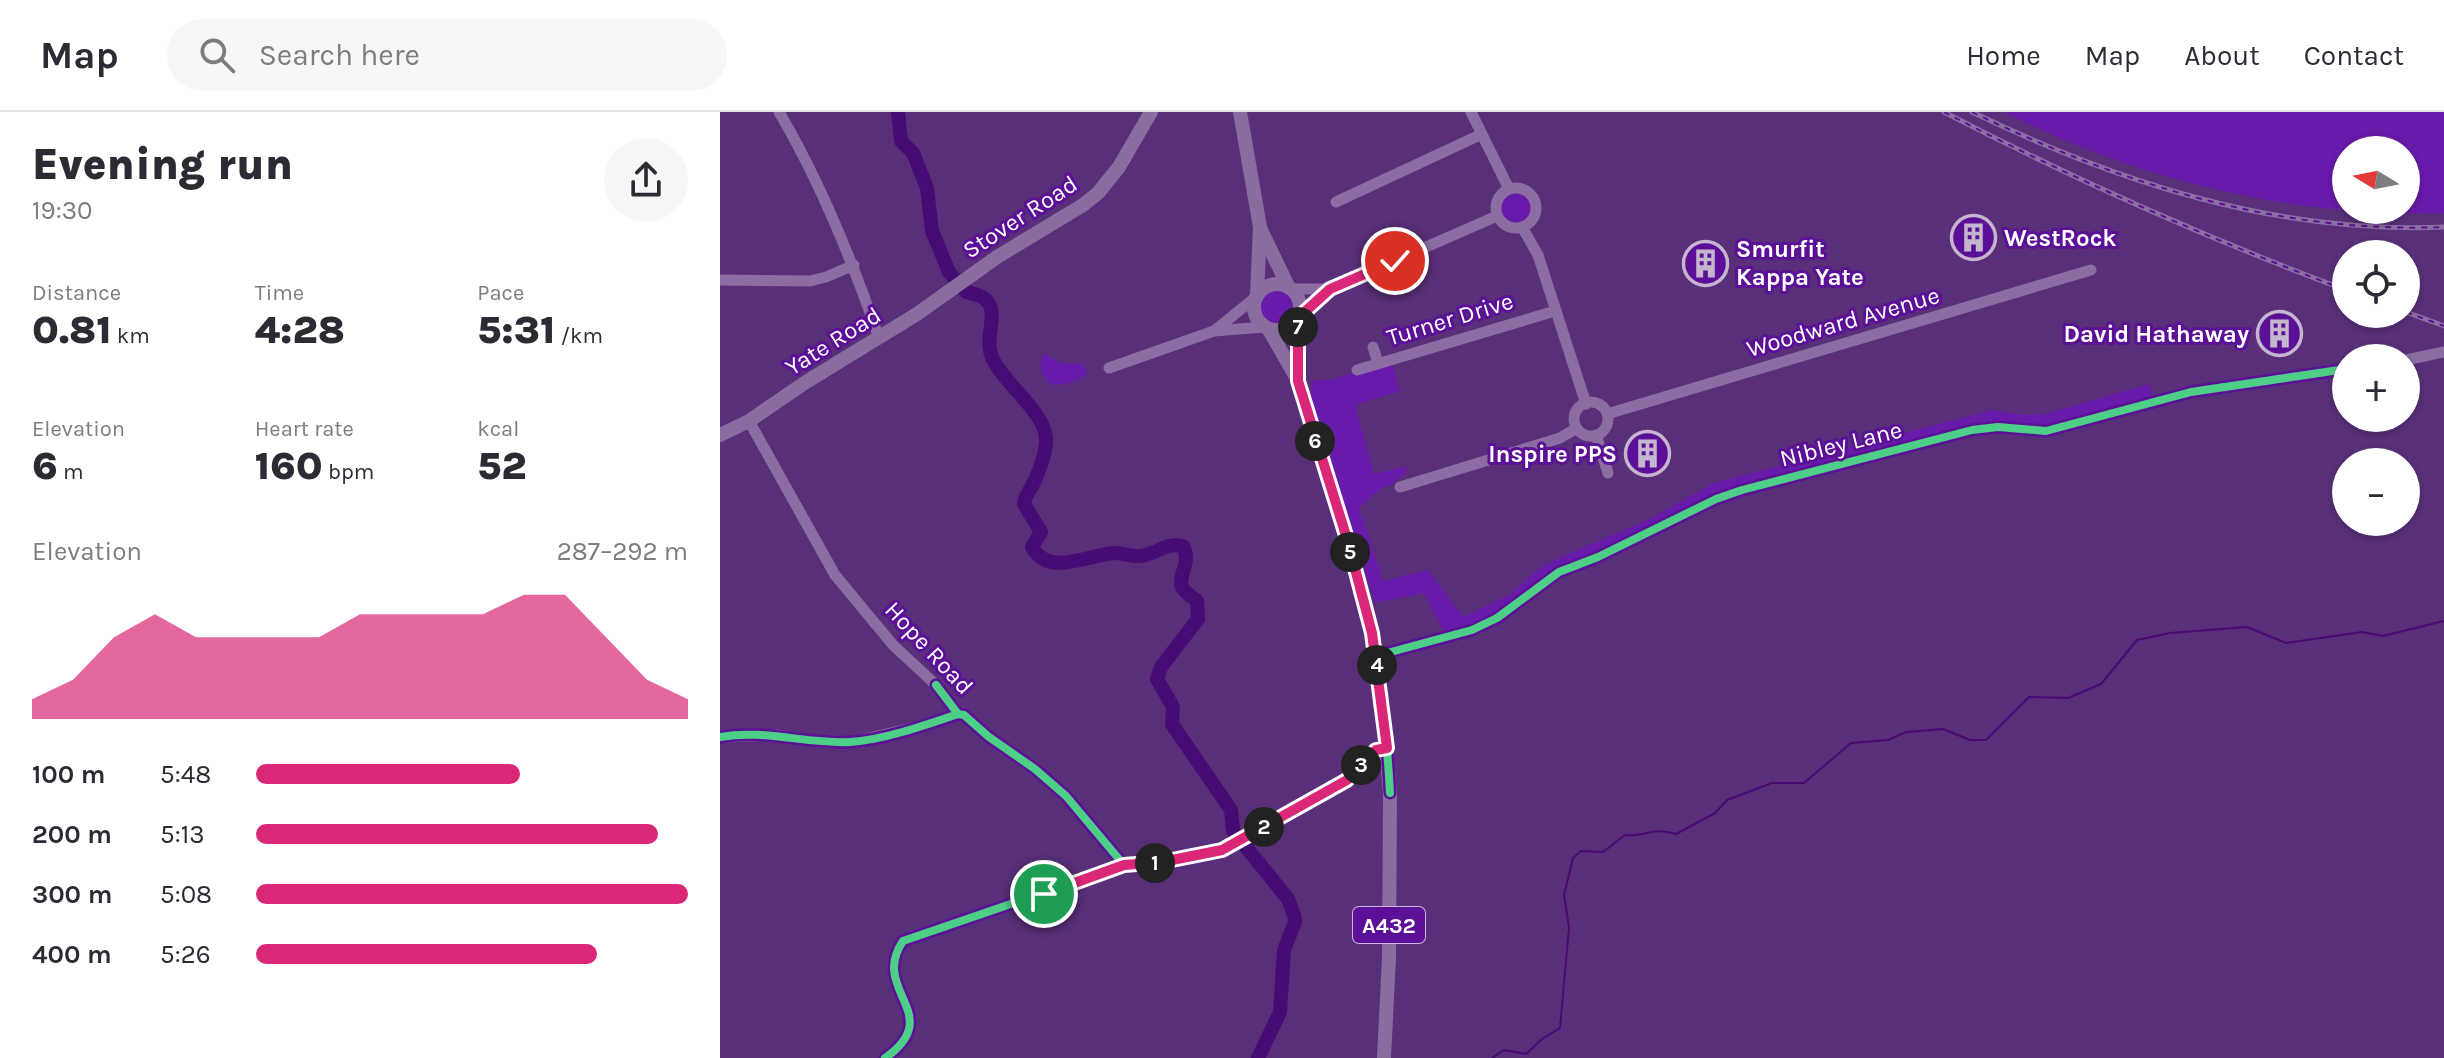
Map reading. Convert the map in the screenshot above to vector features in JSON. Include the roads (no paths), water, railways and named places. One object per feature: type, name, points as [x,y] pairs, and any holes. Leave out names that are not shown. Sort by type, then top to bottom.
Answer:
[{"type":"main road","name":"Stover Road","points":[[965,279],[1098,193],[1119,167],[1151,112]]},
{"type":"main road","points":[[1240,113],[1260,227],[1255,317],[1266,328],[1285,329],[1298,317],[1298,298],[1260,227]]},
{"type":"main road","name":"Yate Road","points":[[720,435],[749,421],[965,279]]},
{"type":"main road","points":[[1256,296],[1274,284],[1290,288]]},
{"type":"main road","name":"A432","points":[[1298,317],[1298,381]]},
{"type":"main road","name":"A432","points":[[1266,328],[1298,381],[1358,577],[1376,656],[1390,793],[1389,958],[1384,1058]]},
{"type":"street","points":[[779,112],[814,177],[854,265],[879,338]]},
{"type":"street","points":[[1471,112],[1509,189]]},
{"type":"street","points":[[1336,202],[1482,134]]},
{"type":"street","points":[[1520,188],[1534,199],[1535,211],[1531,221],[1522,227],[1505,225],[1497,216],[1496,203],[1509,189],[1520,188]]},
{"type":"street","points":[[1298,317],[1330,289],[1497,216]]},
{"type":"street","points":[[1522,227],[1538,255],[1586,404]]},
{"type":"street","points":[[720,280],[810,281],[854,265]]},
{"type":"street","name":"Woodward Avenue","points":[[1607,414],[2091,270]]},
{"type":"street","points":[[1290,288],[1330,289]]},
{"type":"street","points":[[1214,331],[1256,296]]},
{"type":"street","name":"Turner Drive","points":[[1357,370],[1555,311]]},
{"type":"street","points":[[1109,368],[1214,331],[1266,328]]},
{"type":"street","points":[[1373,347],[1378,363]]},
{"type":"street","points":[[2420,357],[2444,352]]},
{"type":"street","name":"Nibley Lane","points":[[1376,656],[1472,630],[1497,618],[1559,572],[1598,557],[1716,499],[1742,490],[1972,430],[1998,427],[2046,431],[2191,392],[2332,371]]},
{"type":"street","points":[[1596,403],[1607,414],[1607,424],[1596,435],[1583,434],[1577,428],[1575,417],[1580,407],[1586,404],[1596,403]]},
{"type":"street","name":"Hope Road","points":[[749,421],[835,575],[893,645],[936,685]]},
{"type":"street","points":[[1400,487],[1560,438],[1577,428]]},
{"type":"street","points":[[1596,435],[1608,473]]},
{"type":"street","name":"Hope Road","points":[[720,737],[777,735],[802,740],[852,742],[964,715],[1066,796],[1124,865]]},
{"type":"street","points":[[885,1058],[901,1047],[910,1029],[910,1015],[893,974],[894,954],[903,941],[1124,865],[1162,862],[1222,850],[1347,780],[1376,750],[1387,748]]},
{"type":"waterway","points":[[898,112],[901,141],[913,153],[927,188],[932,231],[949,272],[966,292],[988,301],[992,317],[992,357],[1044,430],[1044,456],[1024,504],[1041,532],[1032,547],[1039,556],[1059,563],[1115,553],[1140,556],[1166,547],[1183,546],[1186,558],[1182,587],[1197,601],[1198,619],[1161,667],[1157,679],[1173,707],[1172,724],[1231,810],[1233,831],[1288,899],[1294,915],[1295,922],[1284,950],[1280,1012],[1258,1058]]},
{"type":"waterway","points":[[1492,1058],[1504,1050],[1526,1054],[1560,1028],[1569,928],[1564,895],[1573,858],[1581,851],[1603,852],[1625,835],[1660,831],[1676,834],[1715,813],[1727,800],[1772,783],[1804,783],[1851,743],[1888,740],[1906,732],[1943,729],[1970,740],[1986,740],[2029,697],[2068,698],[2101,684],[2137,640],[2170,633],[2247,627],[2286,643],[2362,632],[2383,636],[2444,621]]},
{"type":"railway","points":[[1944,112],[2142,207],[2332,285]]},
{"type":"railway","points":[[1972,112],[2084,161],[2201,199],[2321,222],[2382,227],[2444,227]]},
{"type":"railway","points":[[2420,317],[2444,326]]},
{"type":"place","name":"WestRock","points":[[1973,238]]},
{"type":"place","name":"Smurfit Kappa Yate","points":[[1705,263]]},
{"type":"place","name":"David Hathaway","points":[[2280,334]]},
{"type":"place","name":"Inspire PPS","points":[[1648,454]]}]
